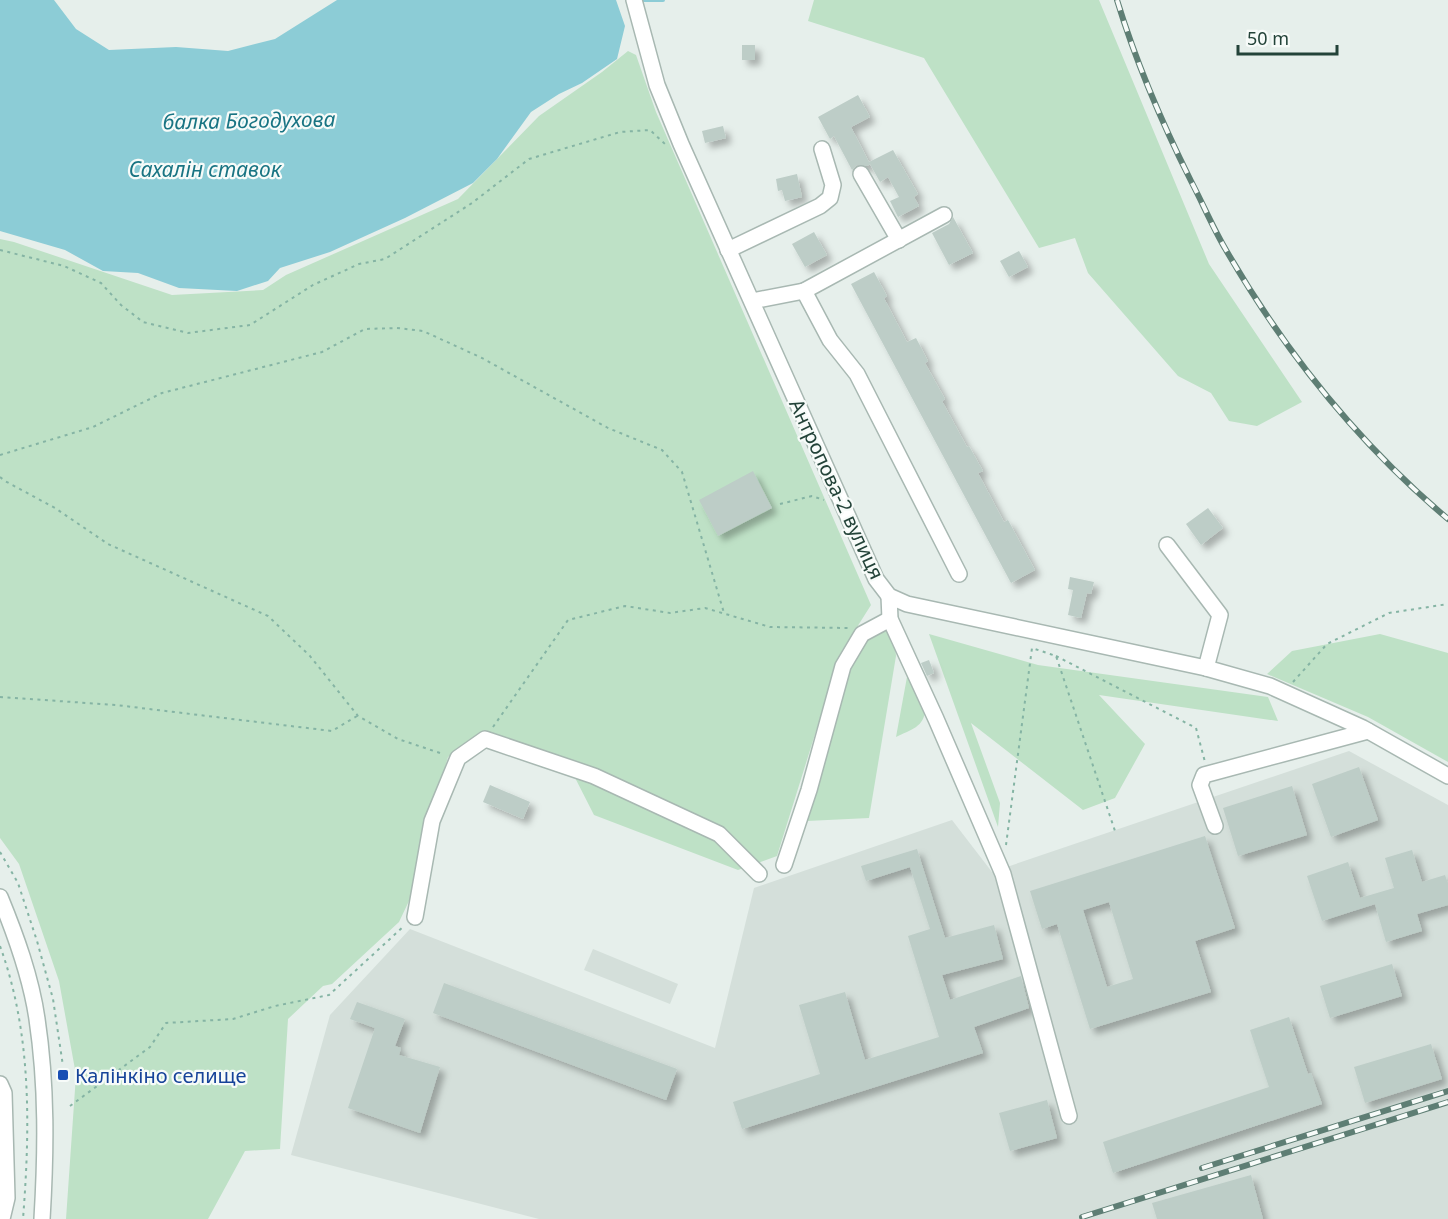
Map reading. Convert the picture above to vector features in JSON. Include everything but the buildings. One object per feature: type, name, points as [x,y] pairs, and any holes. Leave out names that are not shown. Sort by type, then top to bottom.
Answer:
[{"type":"street","name":"Антропова-2 вулиця","points":[[634,0],[657,85],[681,144],[876,579],[888,596],[907,604],[1206,668],[1270,686],[1368,731],[1448,776]]},
{"type":"street","points":[[728,250],[820,206],[830,198],[832,185],[822,149]]},
{"type":"street","points":[[861,174],[899,240]]},
{"type":"street","points":[[752,301],[804,291],[944,215]]},
{"type":"street","points":[[804,291],[830,339],[857,374],[958,574]]},
{"type":"street","points":[[1167,545],[1220,615],[1206,668]]},
{"type":"street","points":[[888,596],[890,619],[1003,874],[1069,1116]]},
{"type":"street","points":[[784,865],[809,790],[843,666],[862,634],[890,619]]},
{"type":"street","points":[[1215,826],[1200,785],[1204,776],[1368,731]]},
{"type":"street","points":[[415,917],[432,821],[458,758],[485,739],[594,776],[719,834],[759,874]]},
{"type":"street","points":[[0,897],[18,940],[37,1016],[46,1152],[42,1219]]},
{"type":"street","points":[[0,1084],[4,1093],[7,1198],[2,1219]]},
{"type":"path","points":[[0,250],[64,266],[101,283],[121,305],[143,322],[188,333],[250,325],[313,285],[359,264],[385,259],[472,203],[529,159],[620,132],[650,130],[668,147],[681,144]]},
{"type":"path","points":[[0,455],[93,427],[162,393],[322,352],[365,329],[397,328],[423,331],[482,358],[608,428],[662,450],[682,472],[724,613]]},
{"type":"path","points":[[0,477],[5,482],[55,508],[108,544],[268,616],[310,656],[358,716],[398,739],[458,758]]},
{"type":"path","points":[[780,504],[812,496],[843,506]]},
{"type":"path","points":[[1283,692],[1327,644],[1389,613],[1448,603]]},
{"type":"path","points":[[485,739],[568,620],[625,606],[670,613],[705,608],[770,627],[847,627],[862,634]]},
{"type":"path","points":[[1006,850],[1032,648],[1056,656],[1196,728],[1208,774]]},
{"type":"path","points":[[1056,656],[1115,831]]},
{"type":"path","points":[[0,697],[116,705],[332,731],[358,716]]},
{"type":"path","points":[[0,852],[18,883],[38,941],[53,999],[63,1066]]},
{"type":"path","points":[[70,1106],[150,1047],[166,1023],[233,1019],[275,1006],[329,995],[415,917]]},
{"type":"path","points":[[0,946],[13,990],[27,1078],[29,1127],[23,1219]]},
{"type":"shaded area","points":[[1349,751],[1448,805],[1448,1219],[539,1219],[291,1155],[330,1015],[410,929],[715,1048],[754,888],[952,820],[992,872]]},
{"type":"shaded area","points":[[593,949],[678,984],[670,1004],[584,970]]},
{"type":"green space","points":[[814,0],[1099,0],[1209,264],[1302,402],[1257,426],[1229,421],[1211,393],[1178,376],[1088,273],[1075,238],[1039,248],[924,58],[808,21]]},
{"type":"green space","points":[[628,51],[636,55],[656,112],[871,605],[840,654],[777,856],[738,870],[594,815],[566,760],[483,733],[448,757],[418,861],[418,882],[399,922],[332,984],[323,986],[288,1019],[280,1149],[245,1151],[208,1219],[66,1219],[76,1075],[59,981],[19,864],[0,838],[0,239],[172,295],[263,290],[286,275],[458,199],[539,116]]},
{"type":"green space","points":[[886,626],[895,646],[896,656],[869,818],[807,821],[846,666],[872,633]]},
{"type":"green space","points":[[929,634],[1038,665],[1268,697],[1278,721],[1099,695],[1145,744],[1115,798],[1083,810],[971,723],[1000,803],[998,827]]},
{"type":"green space","points":[[1380,634],[1448,653],[1448,762],[1368,717],[1267,674],[1292,651]]},
{"type":"green space","points":[[909,676],[925,709],[924,715],[920,724],[896,737],[907,677]]},
{"type":"water","name":"Сахалін ставок","points":[[0,0],[54,0],[76,29],[109,50],[176,47],[228,51],[275,39],[337,0],[616,0],[625,26],[617,59],[582,83],[559,94],[531,112],[497,159],[473,183],[405,218],[330,252],[280,268],[268,281],[237,291],[179,288],[138,273],[103,271],[65,250],[0,231]]},
{"type":"waterway","name":"балка Богодухова","points":[[639,0],[663,0]]},
{"type":"railway","points":[[1117,0],[1141,69],[1170,137],[1217,233],[1249,288],[1298,360],[1325,394],[1384,459],[1448,519]]},
{"type":"railway","points":[[1202,1168],[1448,1091]]},
{"type":"railway","points":[[1082,1217],[1448,1102]]},
{"type":"place","name":"Калінкіно селище","points":[[63,1075]]}]
